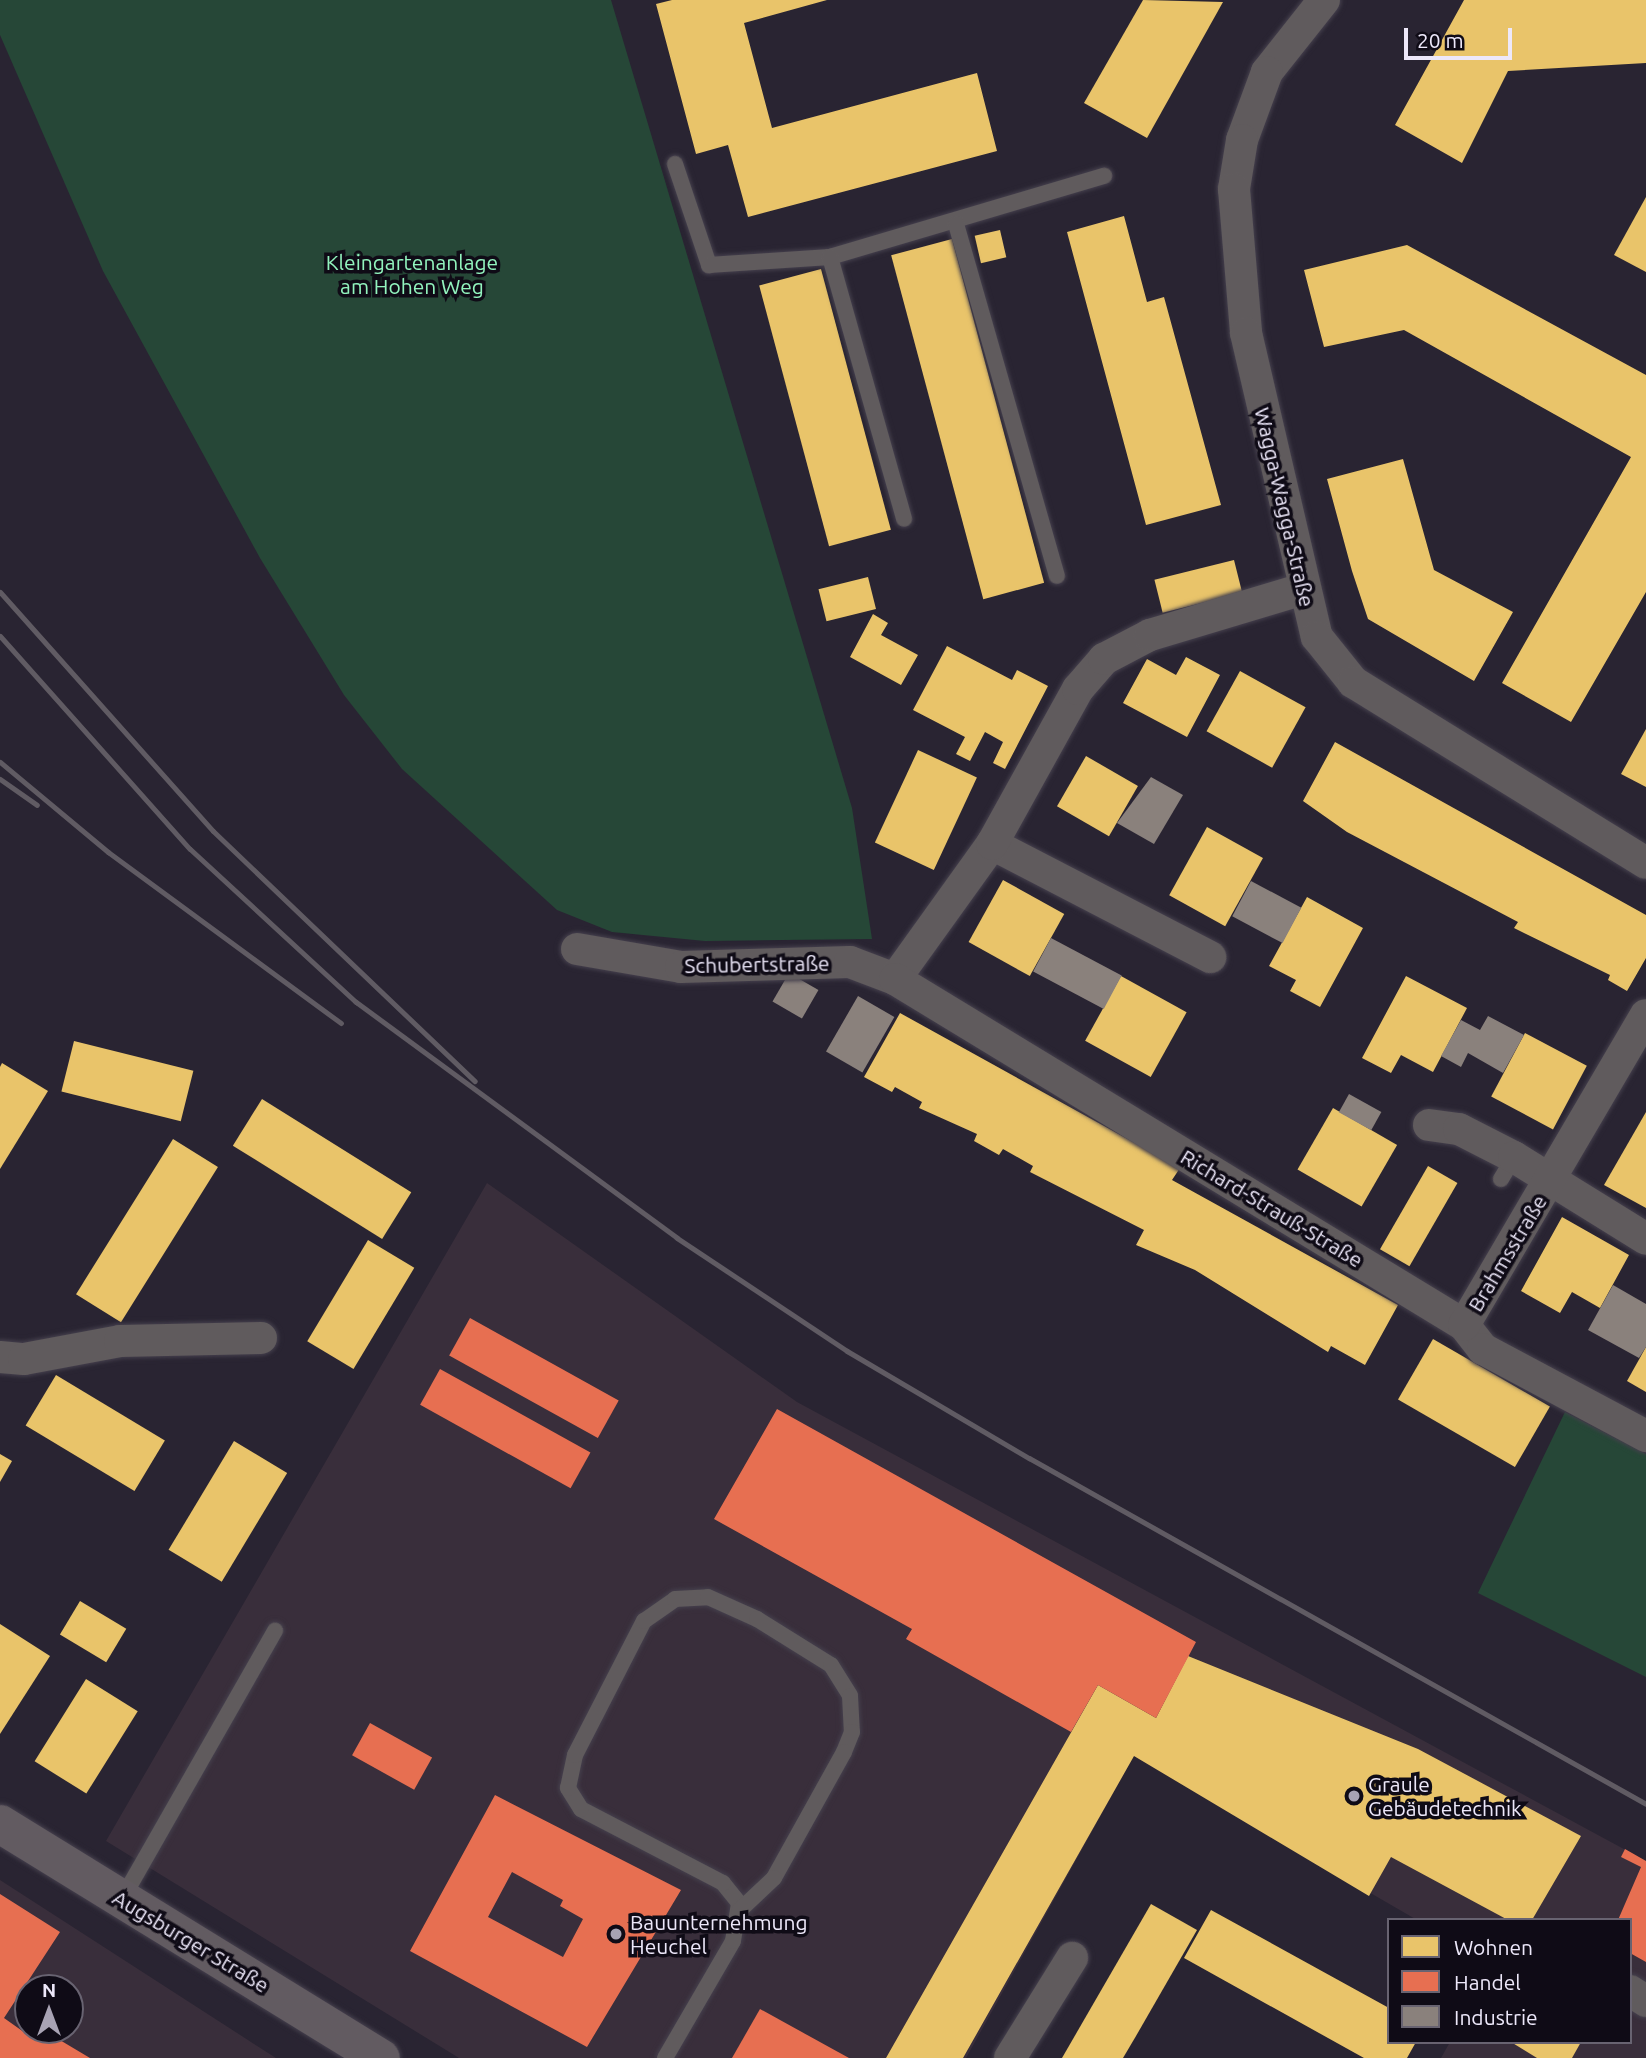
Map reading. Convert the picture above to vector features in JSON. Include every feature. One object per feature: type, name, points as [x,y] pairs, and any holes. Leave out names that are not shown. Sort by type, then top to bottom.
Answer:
[{"type":"main road","name":"Augsburger Straße","points":[[0,1824],[381,2058]]},
{"type":"street","name":"Wagga-Wagga-Straße","points":[[1323,0],[1267,72],[1242,140],[1234,189],[1245,333],[1303,589],[1317,637],[1353,682],[1646,863]]},
{"type":"street","points":[[895,979],[992,844],[1078,689],[1104,659],[1150,635],[1303,589]]},
{"type":"street","points":[[992,844],[1210,957]]},
{"type":"street","name":"Schubertstraße","points":[[577,949],[681,967],[850,962],[895,979]]},
{"type":"street","name":"Richard-Strauß-Straße","points":[[895,979],[1464,1325],[1483,1349],[1646,1436]]},
{"type":"street","name":"Brahmsstraße","points":[[1464,1325],[1646,1015]]},
{"type":"street","name":"Brahmsstraße","points":[[1429,1125],[1459,1129],[1507,1168],[1550,1181],[1646,1238]]},
{"type":"street","points":[[0,1357],[24,1359],[120,1341],[261,1338]]},
{"type":"street","points":[[1010,2058],[1072,1958]]},
{"type":"lane","points":[[675,164],[709,265],[830,257],[956,224],[1104,176]]},
{"type":"lane","points":[[956,224],[1057,576]]},
{"type":"lane","points":[[830,257],[904,519]]},
{"type":"lane","points":[[665,2058],[733,1941],[739,1911],[774,1878],[844,1752],[852,1732],[850,1696],[831,1665],[757,1619],[708,1597],[675,1599],[644,1621],[575,1755],[568,1788],[581,1809],[723,1883],[739,1911]]},
{"type":"lane","points":[[122,1899],[275,1631]]},
{"type":"shaded area","points":[[487,1183],[797,1402],[1646,1861],[1646,2058],[1441,2058],[1449,2044],[1632,2044],[1632,1918],[1414,1918],[1134,1756],[966,2058],[459,2058],[106,1841]]},
{"type":"shaded area","points":[[0,1880],[276,2058],[0,2058]]},
{"type":"green space","name":"Kleingartenanlage am Hohen Weg","points":[[0,0],[611,0],[852,808],[872,939],[705,941],[612,932],[557,910],[402,769],[344,695],[260,558],[103,271],[0,35]]},
{"type":"green space","points":[[1565,1412],[1646,1454],[1646,1677],[1478,1593]]},
{"type":"building: Wohnen","points":[[672,0],[827,0],[744,23],[772,128],[977,73],[997,151],[748,217],[728,145],[696,154],[656,4]]},
{"type":"building: Wohnen","points":[[1143,0],[1223,2],[1147,138],[1084,103]]},
{"type":"building: Wohnen","points":[[1464,0],[1646,0],[1646,63],[1508,71],[1462,163],[1395,125]]},
{"type":"building: Wohnen","points":[[1646,197],[1646,272],[1614,255]]},
{"type":"building: Wohnen","points":[[1124,216],[1147,302],[1164,297],[1221,505],[1146,525],[1067,232]]},
{"type":"building: Wohnen","points":[[1000,230],[1006,257],[981,263],[975,236]]},
{"type":"building: Wohnen","points":[[952,239],[1044,583],[983,599],[891,255]]},
{"type":"building: Wohnen","points":[[1407,245],[1646,375],[1646,592],[1571,722],[1502,683],[1631,457],[1404,330],[1324,347],[1304,270]]},
{"type":"building: Wohnen","points":[[821,269],[891,530],[829,546],[759,286]]},
{"type":"building: Wohnen","points":[[1403,459],[1434,570],[1513,612],[1474,681],[1368,619],[1352,571],[1327,479]]},
{"type":"building: Wohnen","points":[[1234,560],[1242,593],[1163,613],[1154,580]]},
{"type":"building: Wohnen","points":[[868,577],[876,609],[826,621],[819,589]]},
{"type":"building: Wohnen","points":[[873,614],[888,623],[881,635],[918,655],[901,685],[850,657]]},
{"type":"building: Wohnen","points":[[947,646],[1012,680],[1017,670],[1048,686],[1005,769],[993,763],[1003,742],[985,732],[970,761],[956,754],[965,737],[913,710]]},
{"type":"building: Wohnen","points":[[1186,657],[1220,675],[1187,737],[1123,703],[1147,659],[1176,675]]},
{"type":"building: Wohnen","points":[[1240,671],[1306,707],[1272,768],[1207,731]]},
{"type":"building: Wohnen","points":[[1646,729],[1646,787],[1621,774]]},
{"type":"building: Wohnen","points":[[1335,742],[1646,915],[1646,958],[1627,991],[1608,980],[1610,975],[1514,928],[1518,922],[1347,832],[1303,801]]},
{"type":"building: Wohnen","points":[[918,750],[977,777],[934,870],[875,842]]},
{"type":"building: Wohnen","points":[[1086,756],[1138,786],[1109,836],[1057,806]]},
{"type":"building: Wohnen","points":[[1207,827],[1263,858],[1225,926],[1169,895]]},
{"type":"building: Wohnen","points":[[1003,880],[1064,914],[1030,976],[969,942]]},
{"type":"building: Wohnen","points":[[1307,897],[1363,928],[1320,1007],[1290,991],[1296,980],[1269,966]]},
{"type":"building: Wohnen","points":[[1121,976],[1187,1012],[1151,1077],[1085,1041]]},
{"type":"building: Wohnen","points":[[1406,976],[1467,1008],[1433,1072],[1401,1055],[1391,1073],[1362,1058]]},
{"type":"building: Wohnen","points":[[900,1013],[1180,1168],[1172,1180],[1398,1305],[1365,1365],[1331,1346],[1328,1352],[1195,1270],[1136,1245],[1144,1230],[1030,1172],[1033,1166],[1003,1149],[999,1155],[974,1141],[977,1134],[919,1108],[922,1102],[895,1087],[892,1092],[864,1077]]},
{"type":"building: Wohnen","points":[[1525,1033],[1587,1066],[1553,1129],[1491,1097]]},
{"type":"building: Wohnen","points":[[74,1041],[193,1071],[181,1121],[61,1091]]},
{"type":"building: Wohnen","points":[[2,1063],[48,1091],[0,1169],[0,1067]]},
{"type":"building: Wohnen","points":[[262,1099],[411,1192],[382,1239],[233,1146]]},
{"type":"building: Wohnen","points":[[1333,1108],[1397,1145],[1362,1206],[1298,1169]]},
{"type":"building: Wohnen","points":[[1646,1112],[1646,1208],[1604,1185]]},
{"type":"building: Wohnen","points":[[173,1139],[218,1167],[121,1322],[76,1294]]},
{"type":"building: Wohnen","points":[[1428,1166],[1457,1183],[1409,1266],[1380,1249]]},
{"type":"building: Wohnen","points":[[1562,1217],[1629,1255],[1600,1308],[1572,1292],[1560,1313],[1521,1291]]},
{"type":"building: Wohnen","points":[[368,1240],[414,1268],[354,1369],[307,1341]]},
{"type":"building: Wohnen","points":[[1433,1339],[1550,1406],[1515,1467],[1398,1400]]},
{"type":"building: Wohnen","points":[[1646,1347],[1646,1392],[1627,1381]]},
{"type":"building: Wohnen","points":[[56,1375],[165,1440],[134,1491],[26,1426]]},
{"type":"building: Wohnen","points":[[234,1441],[287,1473],[222,1582],[169,1550]]},
{"type":"building: Wohnen","points":[[0,1454],[12,1461],[0,1482]]},
{"type":"building: Wohnen","points":[[80,1601],[126,1629],[106,1662],[60,1634]]},
{"type":"building: Wohnen","points":[[0,1624],[50,1656],[0,1734]]},
{"type":"building: Wohnen","name":"Graule Gebäudetechnik","points":[[1188,1656],[1418,1749],[1581,1836],[1533,1918],[1504,1918],[1391,1857],[1369,1896],[1134,1756],[963,2058],[886,2058],[1098,1685],[1156,1718]]},
{"type":"building: Wohnen","points":[[86,1679],[138,1711],[86,1794],[35,1761]]},
{"type":"building: Wohnen","points":[[1151,1904],[1197,1930],[1136,2036],[1123,2058],[1062,2058]]},
{"type":"building: Wohnen","points":[[1211,1910],[1387,2007],[1387,2044],[1415,2044],[1407,2058],[1364,2058],[1184,1958]]},
{"type":"building: Wohnen","points":[[1514,2044],[1580,2044],[1572,2058],[1537,2058]]},
{"type":"building: Handel","points":[[470,1318],[619,1400],[598,1438],[449,1356]]},
{"type":"building: Handel","points":[[440,1369],[590,1452],[571,1488],[420,1405]]},
{"type":"building: Handel","points":[[777,1409],[1196,1642],[1156,1718],[1098,1685],[1071,1732],[906,1639],[912,1629],[714,1519]]},
{"type":"building: Handel","points":[[370,1723],[432,1757],[414,1790],[352,1755]]},
{"type":"building: Handel","points":[[495,1795],[681,1890],[587,2047],[410,1951]],"holes":[[[512,1872],[563,1900],[560,1906],[583,1919],[563,1957],[488,1917]]]},
{"type":"building: Handel","points":[[1625,1849],[1646,1861],[1646,1962],[1632,1954],[1632,1918],[1619,1918],[1641,1867],[1621,1857]]},
{"type":"building: Handel","points":[[0,1894],[60,1932],[33,1974],[14,1974],[14,2003],[4,2018],[14,2025],[14,2044],[66,2044],[90,2058],[0,2058]]},
{"type":"building: Handel","points":[[760,2009],[849,2058],[732,2058]]},
{"type":"building: Industrie","points":[[1151,777],[1183,795],[1154,844],[1117,823]]},
{"type":"building: Industrie","points":[[1251,881],[1301,908],[1283,943],[1232,916]]},
{"type":"building: Industrie","points":[[1051,938],[1122,976],[1104,1009],[1033,972]]},
{"type":"building: Industrie","points":[[789,973],[818,990],[802,1019],[772,1002]]},
{"type":"building: Industrie","points":[[858,996],[894,1017],[862,1072],[826,1051]]},
{"type":"building: Industrie","points":[[1488,1016],[1524,1035],[1503,1073],[1468,1053],[1461,1067],[1441,1056],[1461,1020],[1480,1030]]},
{"type":"building: Industrie","points":[[1349,1094],[1381,1112],[1371,1130],[1339,1112]]},
{"type":"building: Industrie","points":[[1613,1285],[1646,1304],[1646,1347],[1639,1358],[1588,1330]]},
{"type":"railway","points":[[0,592],[213,831],[475,1081]]},
{"type":"railway","points":[[0,636],[190,849],[356,1002],[677,1238],[847,1351],[1029,1458],[1646,1804]]},
{"type":"railway","points":[[0,762],[108,852],[341,1023]]},
{"type":"railway","points":[[0,779],[37,805]]},
{"type":"place","name":"Graule Gebäudetechnik","points":[[1354,1796]]},
{"type":"place","name":"Bauunternehmung Heuchel","points":[[616,1934]]}]
